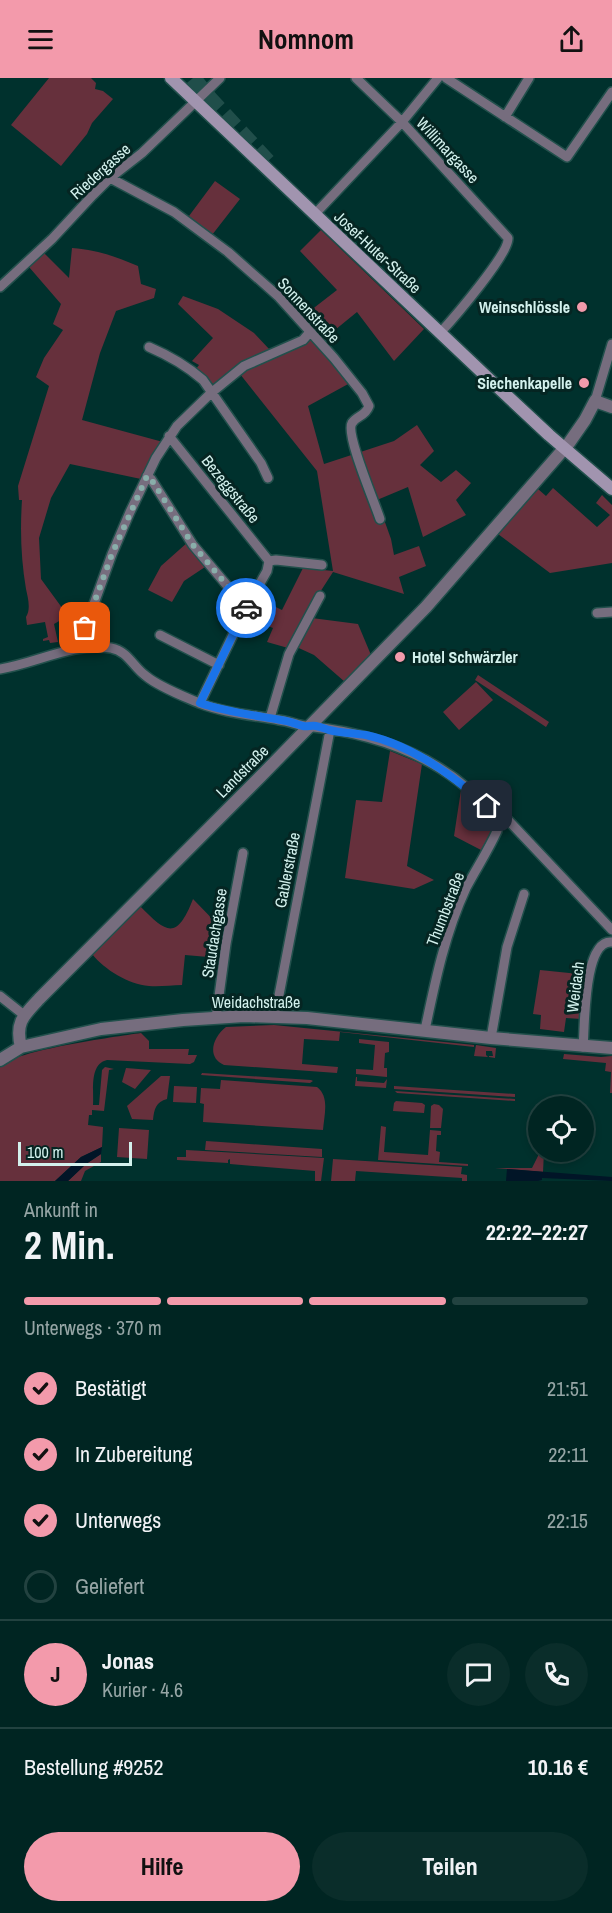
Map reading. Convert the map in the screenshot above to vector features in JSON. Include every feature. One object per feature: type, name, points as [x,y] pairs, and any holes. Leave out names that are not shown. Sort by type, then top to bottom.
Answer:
[{"type":"main road","name":"Josef-Huter-Straße","points":[[171,78],[440,333],[612,489]]},
{"type":"street","name":"Riedergasse","points":[[0,287],[52,239],[110,178],[142,153],[220,78]]},
{"type":"street","name":"Willimargasse","points":[[356,78],[402,122],[508,238],[507,247],[457,315],[440,333]]},
{"type":"street","points":[[315,214],[402,122],[438,78]]},
{"type":"street","points":[[446,78],[567,157],[612,92]]},
{"type":"street","points":[[505,117],[529,78]]},
{"type":"street","name":"Sonnenstraße","points":[[110,178],[174,212],[228,252],[278,296],[362,393],[369,406],[366,413],[354,420],[351,430],[354,448],[380,519]]},
{"type":"street","points":[[78,648],[112,554],[147,476],[170,436],[188,414],[244,366],[303,340],[310,332]]},
{"type":"street","points":[[612,344],[595,400],[612,407]]},
{"type":"street","points":[[149,347],[168,355],[203,380],[261,463],[268,478]]},
{"type":"street","name":"Landstraße","points":[[24,1015],[433,599],[576,435],[595,400]]},
{"type":"street","name":"Bezeggstraße","points":[[170,436],[269,561]]},
{"type":"street","points":[[147,476],[193,545],[246,608]]},
{"type":"street","points":[[200,703],[246,608],[267,571],[269,561],[322,565]]},
{"type":"street","points":[[270,718],[289,654],[320,596]]},
{"type":"street","points":[[597,613],[612,612]]},
{"type":"street","points":[[160,635],[219,665]]},
{"type":"street","points":[[0,669],[78,648],[98,647],[123,651],[146,676],[219,710],[368,736],[412,752],[464,786],[487,806],[497,821],[509,821],[612,930]]},
{"type":"street","name":"Gablerstraße","points":[[275,1016],[330,730]]},
{"type":"street","name":"Thumbstraße","points":[[424,1030],[438,969],[450,931],[466,890],[497,831],[497,821]]},
{"type":"street","name":"Staudachgasse","points":[[216,1018],[226,944],[243,853]]},
{"type":"street","points":[[491,1038],[507,947],[524,894]]},
{"type":"street","name":"Weidach","points":[[584,1047],[587,988],[592,959],[603,944],[608,941],[612,942]]},
{"type":"street","points":[[0,996],[24,1015],[18,1036],[21,1047],[0,1060]]},
{"type":"street","name":"Weidachstraße","points":[[21,1047],[101,1029],[216,1018],[275,1016],[612,1048]]},
{"type":"shaded area","points":[[49,78],[91,78],[96,83],[95,89],[103,91],[113,99],[92,123],[87,134],[61,166],[11,125]]},
{"type":"shaded area","points":[[215,181],[240,199],[212,235],[189,216]]},
{"type":"shaded area","points":[[321,230],[424,329],[394,361],[357,312],[319,343],[350,383],[308,406],[324,464],[394,441],[417,425],[434,451],[420,465],[441,482],[456,470],[471,483],[456,500],[466,515],[423,537],[408,487],[377,500],[391,539],[394,555],[419,546],[426,566],[399,577],[404,594],[333,572],[304,617],[358,624],[371,655],[345,682],[314,655],[290,644],[288,648],[267,642],[273,628],[263,624],[257,630],[247,625],[257,598],[282,610],[303,568],[333,571],[317,471],[236,369],[217,384],[213,384],[196,369],[199,365],[192,361],[213,338],[178,304],[183,296],[218,309],[254,333],[270,350],[300,337],[304,331],[297,321],[337,290],[300,251]]},
{"type":"shaded area","points":[[72,248],[106,254],[138,266],[141,284],[156,289],[154,298],[116,311],[100,353],[82,420],[163,442],[141,479],[70,464],[51,498],[39,538],[41,579],[68,616],[54,624],[58,642],[50,643],[49,640],[43,641],[48,637],[45,622],[27,625],[29,603],[22,556],[22,500],[19,500],[18,486],[49,386],[36,377],[44,358],[63,330],[53,324],[61,304],[29,267],[44,253],[69,278]]},
{"type":"shaded area","points":[[553,488],[597,527],[610,515],[596,503],[602,495],[612,505],[612,563],[550,573],[498,534],[538,489],[546,496]]},
{"type":"shaded area","points":[[188,542],[205,567],[184,581],[172,602],[148,590],[161,566]]},
{"type":"shaded area","points":[[478,675],[549,722],[546,727],[475,680]]},
{"type":"shaded area","points":[[476,682],[493,700],[459,730],[443,712]]},
{"type":"shaded area","points":[[390,751],[422,764],[407,866],[434,880],[414,889],[345,878],[356,800],[382,802]]},
{"type":"shaded area","points":[[461,790],[491,819],[491,831],[481,850],[454,836]]},
{"type":"shaded area","points":[[193,899],[225,932],[220,958],[185,955],[182,985],[141,985],[110,971],[92,954],[140,906],[164,927],[171,928],[176,927],[182,921]]},
{"type":"shaded area","points":[[540,970],[579,974],[575,1008],[582,1015],[581,1019],[566,1018],[564,1032],[540,1029],[541,1015],[533,1014]]},
{"type":"shaded area","points":[[274,1025],[474,1045],[474,1047],[340,1032],[339,1041],[304,1039],[302,1064],[338,1067],[337,1073],[224,1065],[215,1057],[213,1047],[215,1041],[226,1027]]},
{"type":"shaded area","points":[[141,1033],[149,1041],[149,1049],[189,1049],[188,1055],[197,1055],[194,1062],[190,1064],[107,1060],[101,1063],[95,1072],[93,1105],[99,1105],[102,1070],[105,1067],[114,1069],[109,1070],[104,1111],[92,1110],[88,1125],[103,1127],[102,1147],[81,1157],[55,1181],[0,1181],[0,1066],[10,1060],[45,1050]]},
{"type":"shaded area","points":[[359,1039],[389,1042],[389,1052],[385,1053],[384,1068],[387,1068],[387,1077],[356,1074],[356,1069],[373,1070],[375,1045],[359,1043]]},
{"type":"shaded area","points":[[476,1045],[496,1048],[495,1058],[489,1057],[493,1056],[492,1051],[486,1051],[488,1057],[474,1056]]},
{"type":"shaded area","points":[[564,1054],[612,1056],[612,1093],[610,1093],[611,1072],[605,1071],[606,1063],[563,1059]]},
{"type":"shaded area","points":[[126,1068],[151,1070],[135,1089],[122,1082]]},
{"type":"shaded area","points":[[202,1073],[313,1081],[310,1083],[201,1075]]},
{"type":"shaded area","points":[[161,1076],[170,1076],[167,1099],[156,1106],[153,1120],[132,1119],[127,1106]]},
{"type":"shaded area","points":[[356,1077],[357,1081],[384,1083],[387,1079],[386,1088],[355,1086]]},
{"type":"shaded area","points":[[221,1080],[317,1087],[325,1101],[323,1130],[203,1122],[204,1104],[200,1103],[201,1088],[220,1089]]},
{"type":"shaded area","points":[[174,1086],[197,1087],[196,1103],[173,1102]]},
{"type":"shaded area","points":[[394,1086],[515,1094],[515,1097],[394,1089]]},
{"type":"shaded area","points":[[395,1091],[515,1099],[515,1101],[397,1093]]},
{"type":"shaded area","points":[[396,1101],[422,1103],[425,1105],[424,1113],[393,1111]]},
{"type":"shaded area","points":[[434,1104],[443,1109],[441,1128],[430,1128],[431,1106]]},
{"type":"shaded area","points":[[381,1126],[386,1127],[384,1152],[428,1155],[430,1130],[441,1131],[441,1135],[437,1135],[436,1151],[440,1152],[439,1162],[468,1164],[468,1166],[378,1160]]},
{"type":"shaded area","points":[[119,1128],[149,1130],[147,1159],[117,1157]]},
{"type":"shaded area","points":[[206,1141],[322,1149],[322,1157],[205,1150]]},
{"type":"shaded area","points":[[186,1150],[324,1158],[321,1181],[315,1181],[315,1171],[230,1164],[230,1159],[228,1163],[177,1160],[177,1157],[186,1157]]},
{"type":"shaded area","points":[[101,1154],[101,1162],[85,1171],[81,1181],[68,1181],[86,1164]]},
{"type":"shaded area","points":[[333,1159],[462,1167],[461,1174],[467,1175],[467,1181],[462,1181],[462,1178],[356,1171],[355,1181],[331,1181]]},
{"type":"shaded area","points":[[535,1162],[544,1162],[543,1172],[495,1168],[532,1168]]},
{"type":"water","points":[[102,1147],[101,1154],[68,1181],[55,1181],[81,1157]]},
{"type":"water","points":[[507,1169],[612,1177],[612,1181],[542,1178],[538,1181],[506,1181]]},
{"type":"tunnel","points":[[193,78],[272,166]]},
{"type":"way so far","points":[[85,628],[112,554],[147,476],[193,545],[246,608]]},
{"type":"place","name":"Weinschlössle","points":[[582,307]]},
{"type":"place","name":"Siechenkapelle","points":[[584,383]]},
{"type":"place","name":"Hotel Schwärzler","points":[[400,657]]},
{"type":"route","points":[[246,608],[200,703],[219,710],[294,722],[303,726],[316,726],[391,743],[441,769],[487,806]]}]
